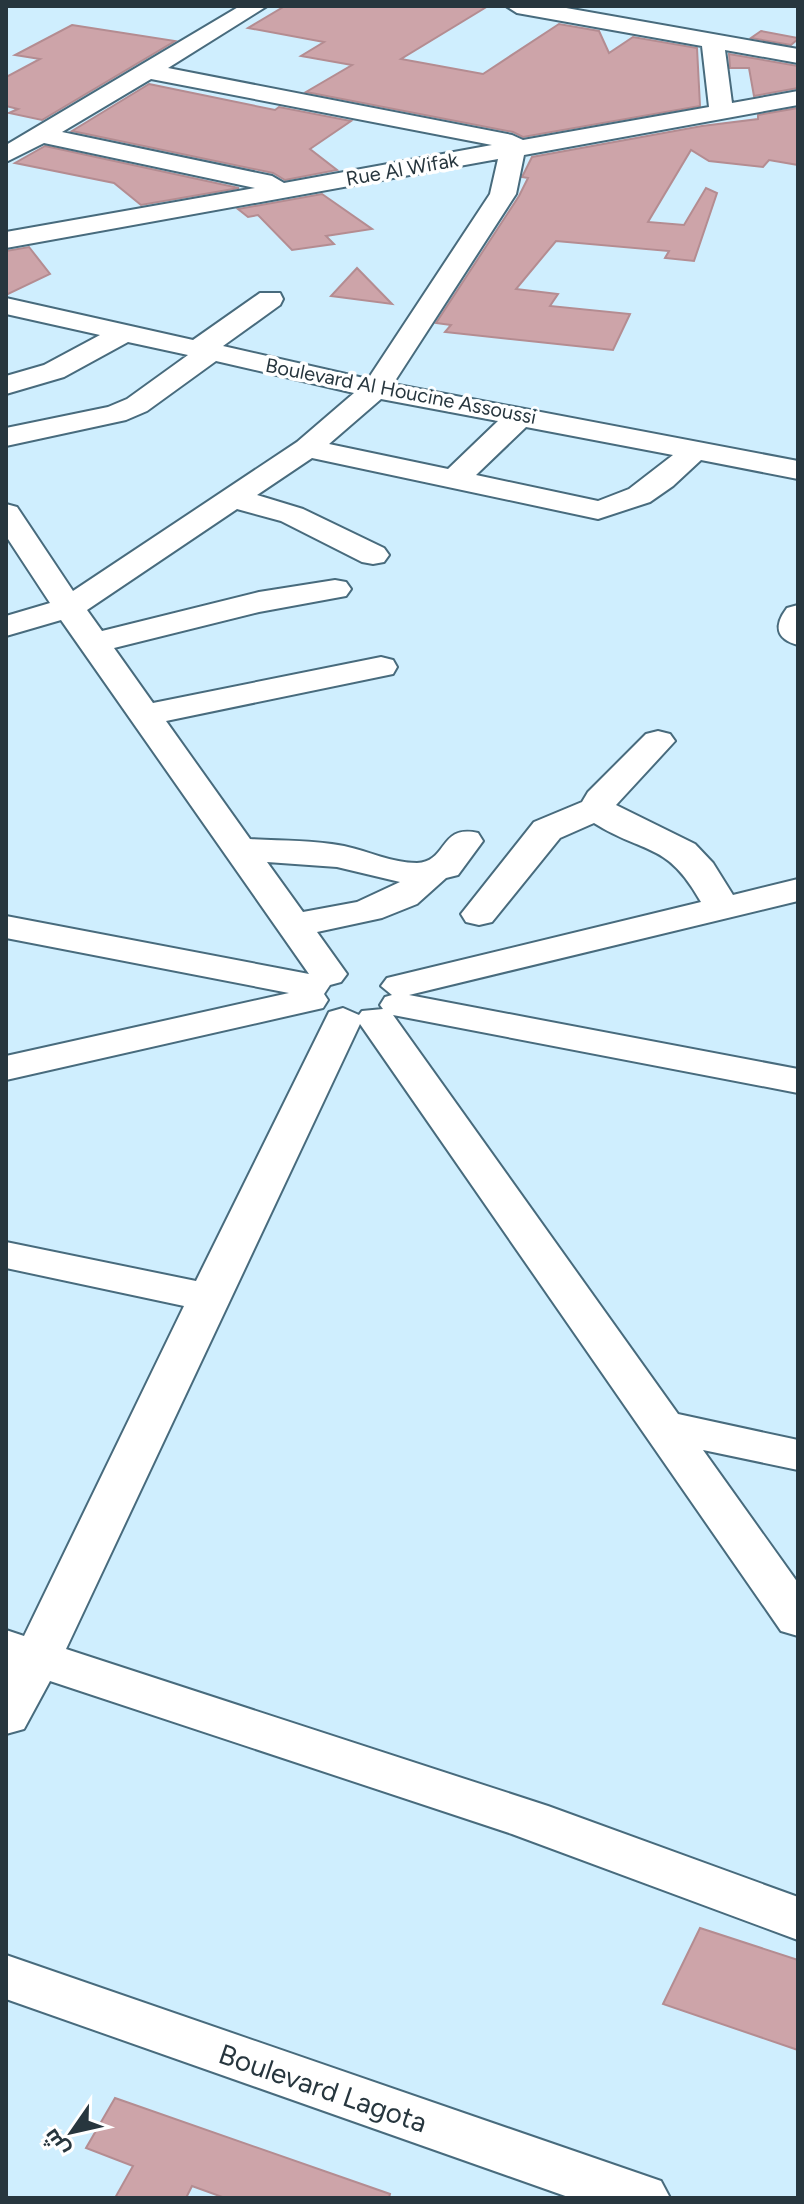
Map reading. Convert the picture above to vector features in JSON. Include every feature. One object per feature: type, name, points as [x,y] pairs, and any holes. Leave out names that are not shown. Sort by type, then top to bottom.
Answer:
[{"type":"street","points":[[6,155],[256,6]]},
{"type":"street","points":[[529,7],[798,56]]},
{"type":"street","points":[[713,42],[721,112]]},
{"type":"street","points":[[6,626],[69,608],[307,448],[375,389],[503,194],[524,149],[147,71]]},
{"type":"street","name":"Rue Al Wifak","points":[[6,240],[798,98]]},
{"type":"street","points":[[41,135],[291,188]]},
{"type":"street","points":[[6,437],[116,414],[137,405],[270,299]]},
{"type":"street","name":"Boulevard Al Houcine Assoussi","points":[[6,306],[375,389],[695,449],[794,462]]},
{"type":"street","points":[[6,385],[69,367],[125,332]]},
{"type":"street","points":[[454,480],[521,415]]},
{"type":"street","points":[[307,448],[598,510],[634,500],[666,480],[695,449]]},
{"type":"street","points":[[234,498],[292,515],[373,555]]},
{"type":"street","points":[[6,513],[69,608],[293,925],[355,992],[798,1619]]},
{"type":"street","points":[[94,643],[259,602],[335,589]]},
{"type":"street","points":[[798,615],[793,629],[798,635]]},
{"type":"street","points":[[144,715],[381,667]]},
{"type":"street","points":[[598,808],[600,799],[658,741]]},
{"type":"street","points":[[598,808],[612,822],[668,843],[685,854],[700,870],[723,909]]},
{"type":"street","points":[[479,914],[547,830],[598,808]]},
{"type":"street","points":[[240,849],[340,856],[388,870],[419,874],[445,867],[465,841]]},
{"type":"street","points":[[293,925],[376,908],[420,887],[432,872]]},
{"type":"street","points":[[6,1068],[798,890]]},
{"type":"street","points":[[6,927],[355,992],[798,1081]]},
{"type":"street","points":[[6,1716],[22,1654],[210,1298],[355,992]]},
{"type":"street","points":[[6,1255],[210,1298]]},
{"type":"street","points":[[661,1426],[798,1455]]},
{"type":"street","points":[[22,1654],[530,1820],[798,1919]]},
{"type":"street","name":"Boulevard Lagota","points":[[6,1977],[641,2198]]},
{"type":"building","points":[[285,6],[488,6],[401,59],[483,74],[559,24],[599,31],[609,53],[633,37],[697,48],[700,106],[523,137],[513,132],[306,92],[352,65],[301,56],[324,42],[248,28]]},
{"type":"building","points":[[72,25],[175,41],[42,120],[9,113],[18,109],[6,106],[6,77],[40,59],[15,55]]},
{"type":"building","points":[[761,31],[798,39],[791,45],[751,38]]},
{"type":"building","points":[[729,54],[798,66],[798,88],[754,96],[749,68],[730,68]]},
{"type":"building","points":[[149,84],[275,110],[279,107],[351,121],[310,149],[337,170],[285,180],[273,173],[72,131]]},
{"type":"building","points":[[798,108],[798,165],[769,160],[763,167],[709,161],[691,150],[648,222],[684,225],[706,188],[717,193],[694,261],[665,258],[669,251],[556,241],[516,289],[558,294],[550,306],[630,314],[613,350],[445,332],[451,325],[436,323],[519,196],[528,178],[522,177],[532,157],[758,119],[758,115]]},
{"type":"building","points":[[45,146],[239,188],[141,205],[114,183],[15,163]]},
{"type":"building","points":[[322,194],[372,229],[326,236],[334,244],[292,250],[258,215],[248,217],[238,209]]},
{"type":"building","points":[[29,247],[50,274],[6,295],[6,251]]},
{"type":"building","points":[[357,268],[392,304],[331,296]]},
{"type":"building","points":[[700,1928],[798,1960],[798,2050],[663,2004]]},
{"type":"building","points":[[115,2098],[390,2194],[389,2198],[225,2198],[192,2186],[186,2198],[115,2198],[133,2166],[86,2148]]}]
